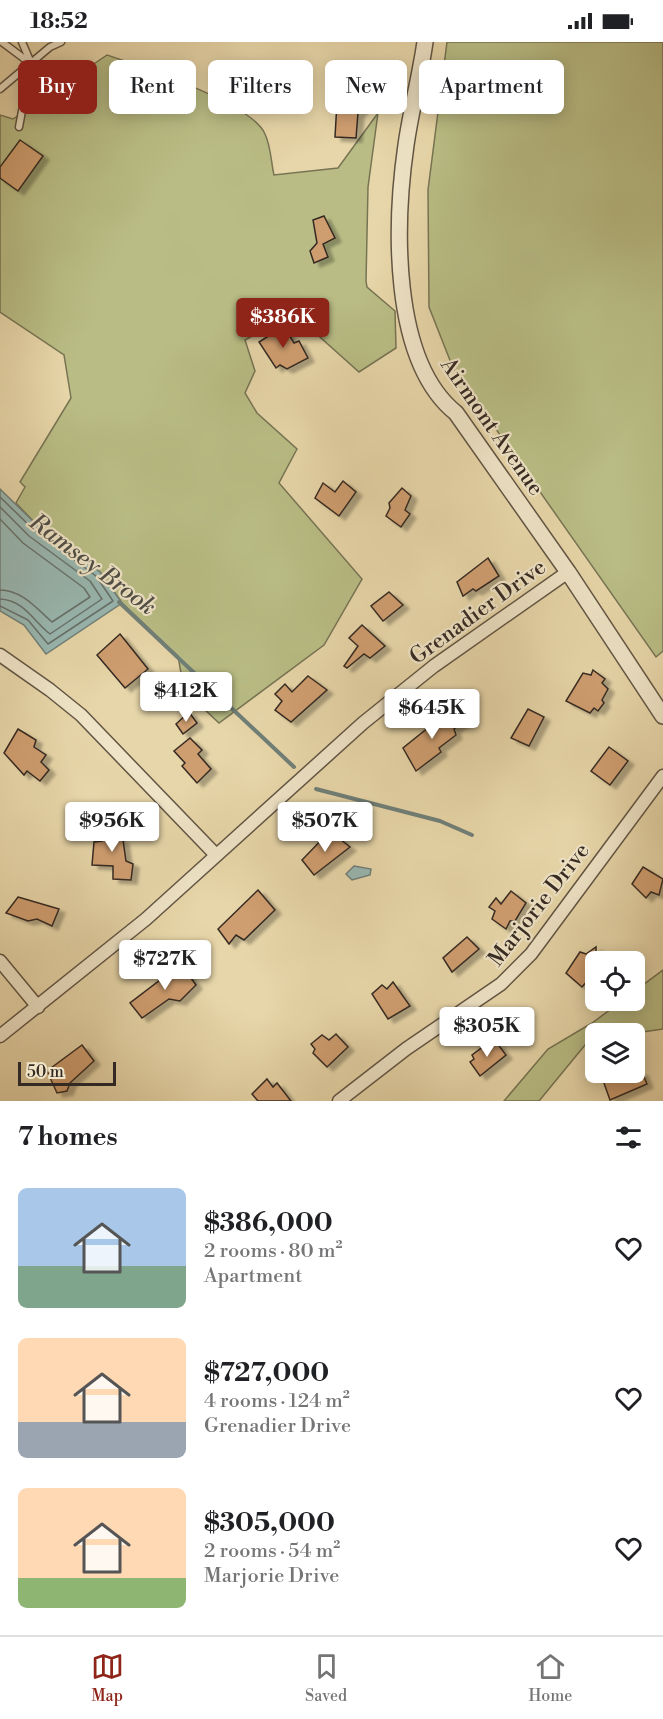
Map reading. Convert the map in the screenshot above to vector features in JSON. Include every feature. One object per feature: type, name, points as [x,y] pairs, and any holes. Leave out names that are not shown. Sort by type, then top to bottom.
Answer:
[{"type":"street","name":"Airmont Avenue","points":[[425,42],[411,111],[403,177],[400,259],[411,340],[436,391],[456,413],[568,572],[631,664],[663,716]]},
{"type":"street","name":"Grenadier Drive","points":[[0,1036],[146,919],[372,716],[434,666],[568,572]]},
{"type":"street","points":[[0,655],[81,715],[216,855]]},
{"type":"street","name":"Marjorie Drive","points":[[339,1101],[406,1049],[501,984],[531,954],[663,776]]},
{"type":"street","points":[[0,961],[38,1007]]},
{"type":"lane","points":[[2,42],[27,60]]},
{"type":"lane","points":[[22,42],[30,60]]},
{"type":"lane","points":[[35,60],[61,42]]},
{"type":"lane","points":[[0,89],[18,74]]},
{"type":"lane","points":[[19,127],[21,114]]},
{"type":"green space","points":[[447,42],[663,42],[663,651],[656,657],[453,368],[429,307],[428,190],[438,114],[564,114],[564,60],[445,60]]},
{"type":"green space","points":[[107,55],[121,60],[109,60],[109,114],[196,114],[196,88],[208,93],[208,114],[245,114],[256,122],[265,134],[274,175],[338,168],[378,114],[368,187],[366,281],[367,287],[395,311],[396,348],[359,372],[293,313],[245,340],[255,371],[245,393],[257,413],[297,449],[279,483],[362,579],[324,645],[219,723],[184,690],[178,656],[122,603],[100,572],[37,525],[16,503],[25,487],[20,482],[71,398],[64,355],[0,312],[0,115],[13,119],[20,114],[97,114],[97,62]]},
{"type":"green space","points":[[663,970],[663,1029],[645,1032],[645,1023],[592,1023],[608,1011],[645,1011],[645,984]]},
{"type":"green space","points":[[585,1027],[585,1045],[539,1101],[504,1101],[548,1049]]},
{"type":"water","points":[[0,489],[37,525],[100,572],[122,603],[46,654],[24,625],[0,611]]},
{"type":"water","points":[[354,866],[371,869],[370,875],[352,880],[346,874]]},
{"type":"building","points":[[336,114],[358,114],[356,138],[335,137]]},
{"type":"building","points":[[20,140],[43,156],[18,191],[0,178],[0,167]]},
{"type":"building","points":[[324,216],[335,238],[323,244],[328,257],[314,263],[310,251],[317,243],[313,220]]},
{"type":"building","points":[[284,326],[294,343],[299,341],[308,358],[287,369],[280,365],[276,368],[259,342]]},
{"type":"building","points":[[343,481],[356,492],[339,516],[315,498],[323,483],[335,492]]},
{"type":"building","points":[[402,488],[411,496],[405,510],[410,514],[401,527],[386,516],[390,508],[389,503]]},
{"type":"building","points":[[488,558],[499,576],[476,591],[473,589],[463,596],[457,582]]},
{"type":"building","points":[[389,592],[403,605],[383,621],[371,606]]},
{"type":"building","points":[[362,625],[385,646],[370,658],[364,654],[347,668],[344,666],[358,646],[349,638]]},
{"type":"building","points":[[120,634],[148,669],[125,688],[97,655]]},
{"type":"building","points":[[593,670],[605,679],[602,683],[608,689],[602,700],[604,703],[598,711],[594,708],[590,713],[566,701],[583,673],[591,675]]},
{"type":"building","points":[[308,676],[327,690],[291,722],[275,710],[282,701],[275,694],[285,684],[292,692]]},
{"type":"building","points":[[528,709],[544,717],[529,746],[511,738]]},
{"type":"building","points":[[449,711],[464,722],[454,729],[456,735],[439,748],[441,752],[416,771],[403,748]]},
{"type":"building","points":[[189,712],[197,723],[183,734],[176,724]]},
{"type":"building","points":[[18,729],[36,740],[34,747],[46,755],[41,762],[49,770],[40,781],[27,771],[24,775],[4,753]]},
{"type":"building","points":[[190,738],[202,750],[198,754],[211,769],[197,783],[182,766],[185,763],[174,751]]},
{"type":"building","points":[[609,747],[628,761],[610,785],[591,771]]},
{"type":"building","points":[[100,823],[117,823],[119,839],[123,840],[126,861],[133,864],[131,880],[113,879],[113,866],[92,865],[94,842],[102,841]]},
{"type":"building","points":[[330,831],[350,847],[314,875],[302,860]]},
{"type":"building","points":[[643,867],[663,879],[659,895],[651,892],[646,898],[632,884]]},
{"type":"building","points":[[258,890],[275,910],[244,940],[236,935],[229,944],[218,929]]},
{"type":"building","points":[[511,891],[526,903],[515,921],[510,921],[506,929],[492,919],[495,911],[489,907],[496,898],[501,904]]},
{"type":"building","points":[[18,897],[59,909],[52,926],[37,919],[28,921],[6,913]]},
{"type":"building","points":[[467,937],[479,949],[452,972],[443,958]]},
{"type":"building","points":[[580,952],[585,954],[585,984],[582,987],[566,973]]},
{"type":"building","points":[[181,964],[196,985],[180,1001],[169,999],[142,1018],[130,1003]]},
{"type":"building","points":[[393,982],[410,1006],[388,1019],[372,994],[382,985],[387,989]]},
{"type":"building","points":[[336,1034],[348,1047],[327,1067],[313,1053],[315,1049],[311,1044],[322,1035],[329,1040]]},
{"type":"building","points":[[488,1043],[491,1047],[497,1043],[506,1055],[480,1076],[470,1062],[474,1059],[472,1055]]},
{"type":"building","points":[[82,1045],[94,1061],[70,1083],[67,1091],[57,1093],[47,1071]]},
{"type":"building","points":[[267,1079],[273,1087],[277,1083],[291,1101],[258,1101],[252,1094]]},
{"type":"building","points":[[645,1079],[647,1084],[610,1100],[604,1083],[645,1083]]},
{"type":"waterway","name":"Ramsey Brook","points":[[119,602],[294,767]]},
{"type":"waterway","name":"Ramsey Brook","points":[[316,789],[440,821],[472,835]]}]
